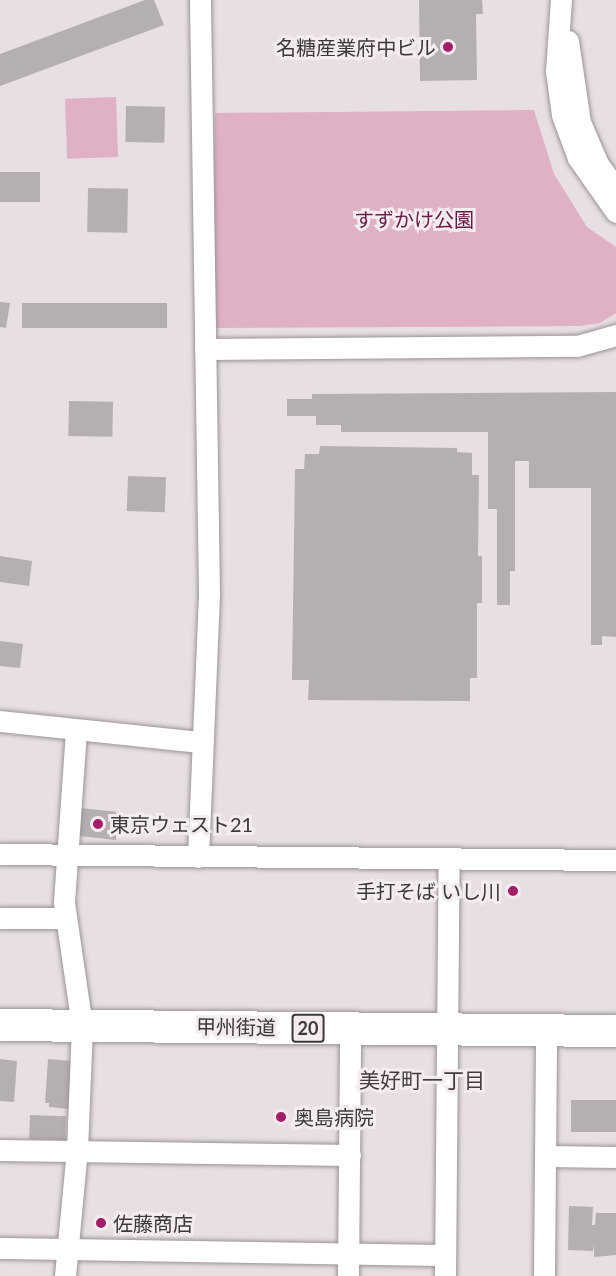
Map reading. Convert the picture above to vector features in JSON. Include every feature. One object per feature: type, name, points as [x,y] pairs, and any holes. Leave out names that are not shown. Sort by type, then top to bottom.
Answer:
[{"type":"highway","name":"甲州街道","points":[[0,1025],[616,1031]]},
{"type":"street","points":[[198,857],[201,742],[209,594],[200,0]]},
{"type":"street","points":[[561,2],[580,122],[598,164],[616,189]]},
{"type":"street","points":[[561,2],[556,71],[562,116],[578,158],[616,212]]},
{"type":"street","points":[[205,349],[577,346],[616,335]]},
{"type":"street","points":[[0,721],[76,731],[201,742]]},
{"type":"street","points":[[65,1276],[70,1248],[77,1150],[82,1026],[66,918],[65,855],[76,731]]},
{"type":"street","points":[[0,854],[616,860]]},
{"type":"street","points":[[445,1276],[449,858]]},
{"type":"street","points":[[0,918],[66,918]]},
{"type":"street","points":[[348,1276],[350,1028]]},
{"type":"street","points":[[544,1276],[546,1030]]},
{"type":"street","points":[[0,1150],[350,1155]]},
{"type":"street","points":[[545,1156],[616,1157]]},
{"type":"street","points":[[0,1248],[445,1255]]},
{"type":"green space","points":[[116,97],[118,157],[67,159],[65,99]]},
{"type":"green space","name":"すずかけ公園","points":[[534,110],[554,174],[587,227],[616,247],[616,313],[600,323],[580,326],[212,328],[215,113]]},
{"type":"building","points":[[145,0],[154,0],[164,25],[0,86],[0,54]]},
{"type":"building","name":"名糖産業府中ビル","points":[[419,0],[482,0],[483,14],[476,14],[477,80],[420,81]]},
{"type":"building","points":[[126,106],[165,107],[164,143],[125,142]]},
{"type":"building","points":[[0,172],[40,172],[40,202],[0,202]]},
{"type":"building","points":[[88,188],[128,189],[127,233],[87,232]]},
{"type":"building","points":[[0,302],[10,303],[6,328],[0,327]]},
{"type":"building","points":[[22,303],[167,303],[167,328],[22,328]]},
{"type":"building","points":[[616,392],[616,637],[602,636],[602,645],[591,645],[591,488],[529,488],[529,461],[515,461],[515,571],[510,571],[510,605],[497,605],[497,509],[488,509],[488,432],[341,432],[341,425],[316,425],[316,416],[287,416],[287,399],[312,399],[312,394]]},
{"type":"building","points":[[69,401],[113,402],[112,437],[68,436]]},
{"type":"building","points":[[320,446],[457,448],[457,452],[472,453],[472,475],[479,475],[478,556],[482,556],[482,603],[477,603],[477,678],[470,678],[470,701],[308,700],[309,680],[292,680],[295,469],[304,469],[305,454],[319,454]]},
{"type":"building","points":[[128,476],[166,477],[165,512],[127,511]]},
{"type":"building","points":[[0,556],[32,561],[29,586],[0,582]]},
{"type":"building","points":[[0,641],[23,644],[20,668],[0,666]]},
{"type":"building","name":"東京ウェスト21","points":[[80,808],[119,812],[116,840],[77,836]]},
{"type":"building","points":[[0,1059],[17,1061],[14,1102],[0,1101]]},
{"type":"building","points":[[48,1059],[73,1061],[69,1109],[49,1107],[49,1103],[45,1103]]},
{"type":"building","points":[[571,1100],[616,1100],[616,1132],[571,1132]]},
{"type":"building","points":[[30,1115],[66,1116],[65,1140],[29,1139]]},
{"type":"building","points":[[569,1206],[593,1207],[592,1225],[595,1225],[596,1213],[616,1213],[616,1255],[594,1257],[594,1244],[593,1251],[568,1250]]},
{"type":"place","name":"名糖産業府中ビル","points":[[448,47]]},
{"type":"place","name":"東京ウェスト21","points":[[98,824]]},
{"type":"place","name":"手打そば いし川","points":[[513,891]]},
{"type":"place","name":"奥島病院","points":[[281,1117]]},
{"type":"place","name":"佐藤商店","points":[[101,1223]]},
{"type":"district","name":"美好町一丁目","points":[[422,1080]]}]
